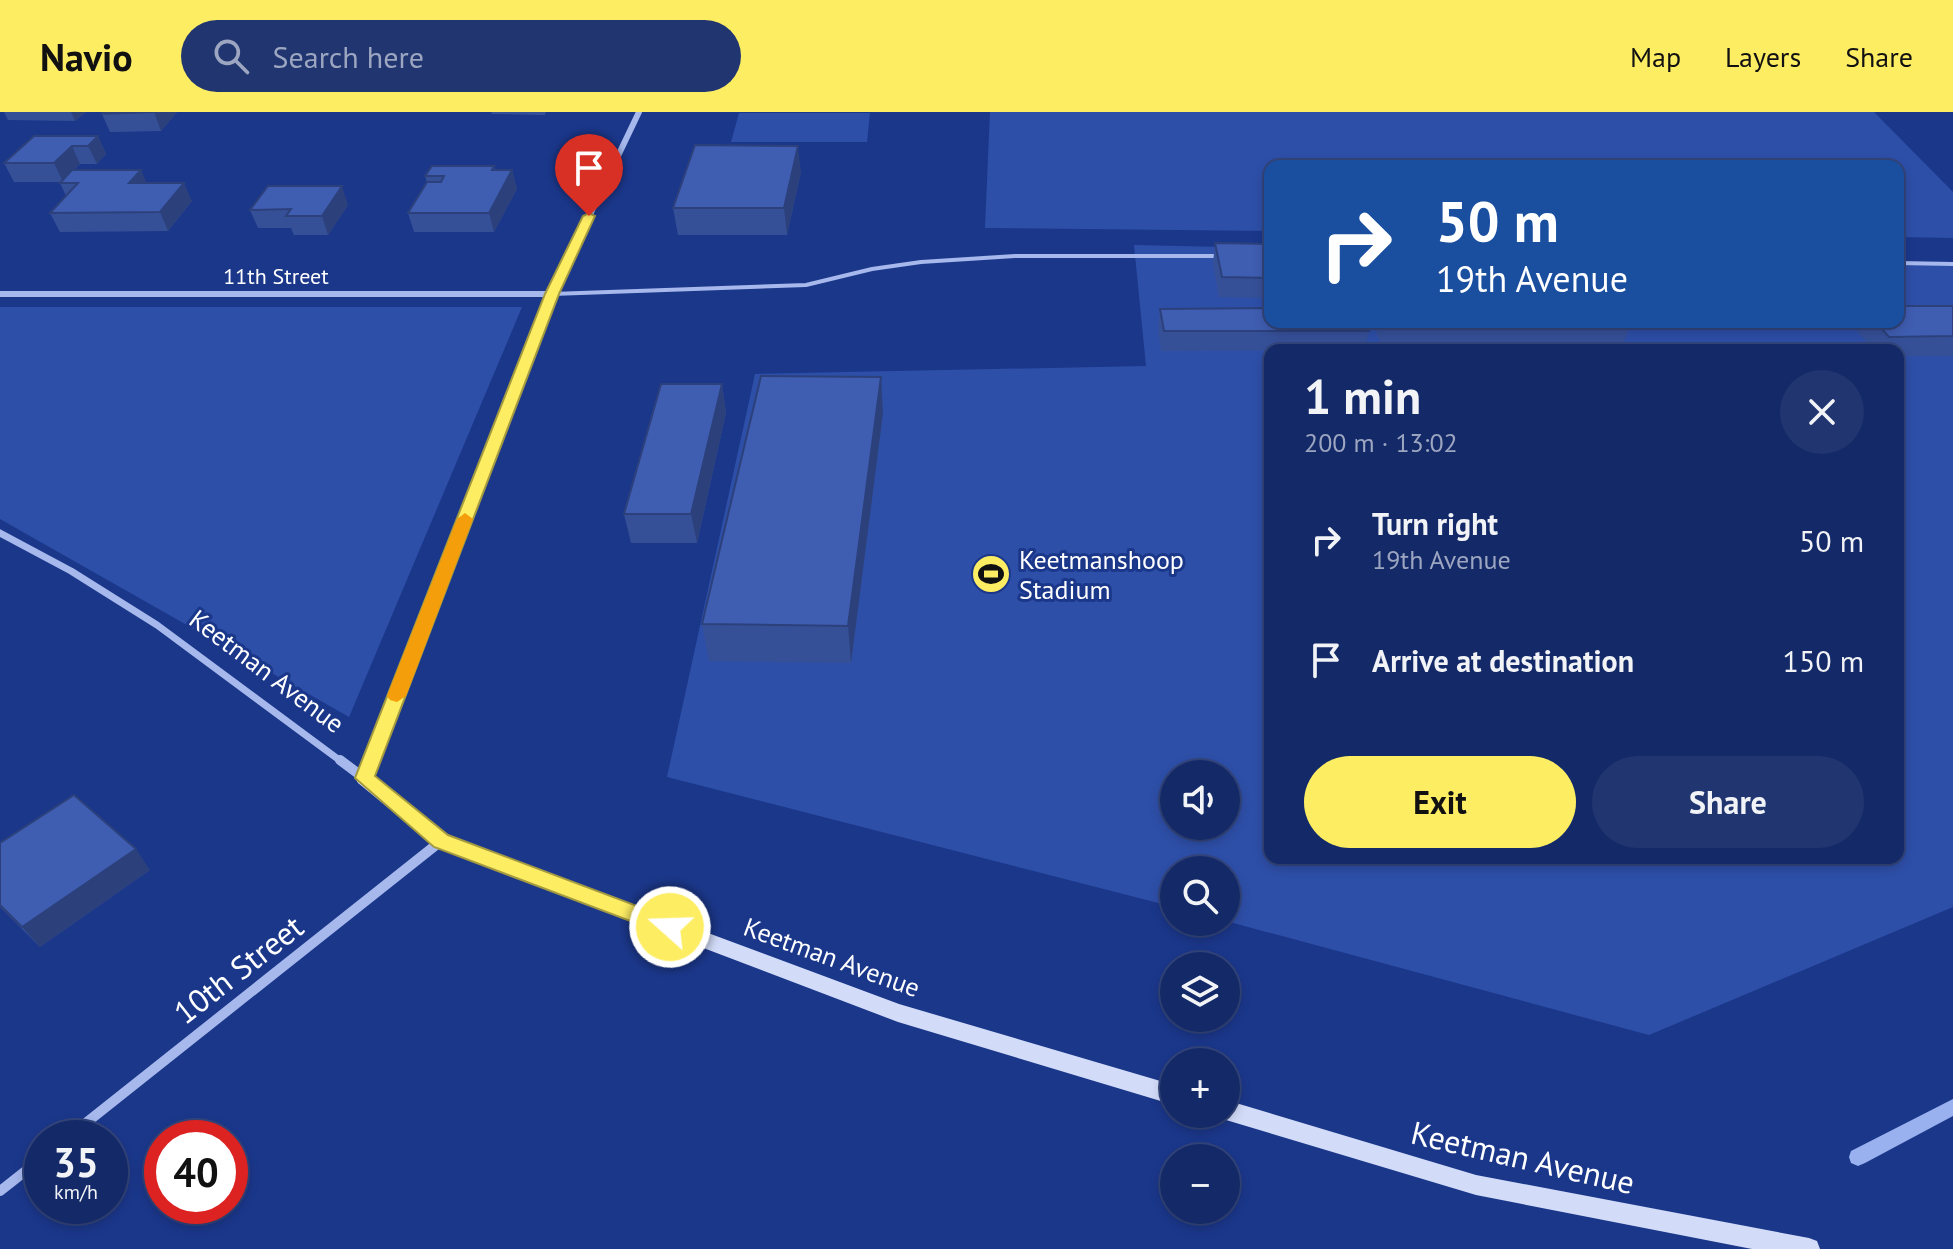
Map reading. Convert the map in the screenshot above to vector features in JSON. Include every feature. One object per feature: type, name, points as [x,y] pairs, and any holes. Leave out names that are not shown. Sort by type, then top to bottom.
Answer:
[{"type":"street","points":[[364,778],[552,294],[639,112]]},
{"type":"street","name":"11th Street","points":[[0,294],[552,294]]},
{"type":"street","name":"Keetman Avenue","points":[[0,533],[71,571],[157,625],[364,778],[441,841],[898,1013],[1160,1091]]},
{"type":"street","name":"10th Street","points":[[90,1120],[441,841]]},
{"type":"street","name":"Keetman Avenue","points":[[1240,1114],[1476,1185],[1809,1249]]},
{"type":"street","points":[[0,1191],[24,1172]]},
{"type":"lane","points":[[552,294],[806,285],[884,267],[999,257],[1222,256]]},
{"type":"lane","points":[[1904,263],[1953,264]]},
{"type":"shaded area","points":[[990,112],[1874,112],[1953,192],[1953,238],[1904,237],[1904,160],[1264,160],[1264,231],[985,228]]},
{"type":"shaded area","points":[[739,113],[870,113],[867,142],[731,142]]},
{"type":"shaded area","name":"Keetmanshoop Stadium","points":[[1134,245],[1264,248],[1264,328],[1904,328],[1904,263],[1953,264],[1953,907],[1649,1035],[1240,925],[1240,856],[1160,856],[1160,903],[667,777],[755,374],[1146,366]]},
{"type":"shaded area","points":[[0,307],[522,307],[349,717],[0,519]]},
{"type":"building","points":[[103,112],[154,112],[102,114]]},
{"type":"building","points":[[34,136],[98,136],[88,146],[72,146],[54,163],[4,163]]},
{"type":"building","points":[[695,145],[798,146],[784,208],[673,208]]},
{"type":"building","points":[[432,166],[494,166],[492,170],[512,170],[489,213],[408,213],[427,182],[441,182],[444,176],[425,176]]},
{"type":"building","points":[[72,170],[141,170],[129,183],[184,183],[160,212],[50,213],[78,183],[60,183]]},
{"type":"building","points":[[268,186],[342,186],[322,216],[286,216],[291,209],[250,210]]},
{"type":"building","points":[[1215,243],[1264,244],[1264,278],[1222,277]]},
{"type":"building","points":[[1904,306],[1953,306],[1953,336],[1889,337],[1881,328],[1904,328]]},
{"type":"building","points":[[1264,308],[1264,328],[1368,328],[1369,331],[1164,331],[1160,309]]},
{"type":"building","points":[[761,376],[881,377],[848,626],[702,624]]},
{"type":"building","points":[[661,384],[722,384],[691,514],[624,514]]},
{"type":"building","points":[[74,795],[136,849],[22,927],[0,905],[0,843]]},
{"type":"waterway","points":[[1858,1157],[1953,1107]]},
{"type":"slow traffic","points":[[397,696],[465,519]]},
{"type":"place","name":"Keetmanshoop Stadium","points":[[991,574]]},
{"type":"route","points":[[589,216],[552,294],[364,778],[441,841],[670,927]]}]
